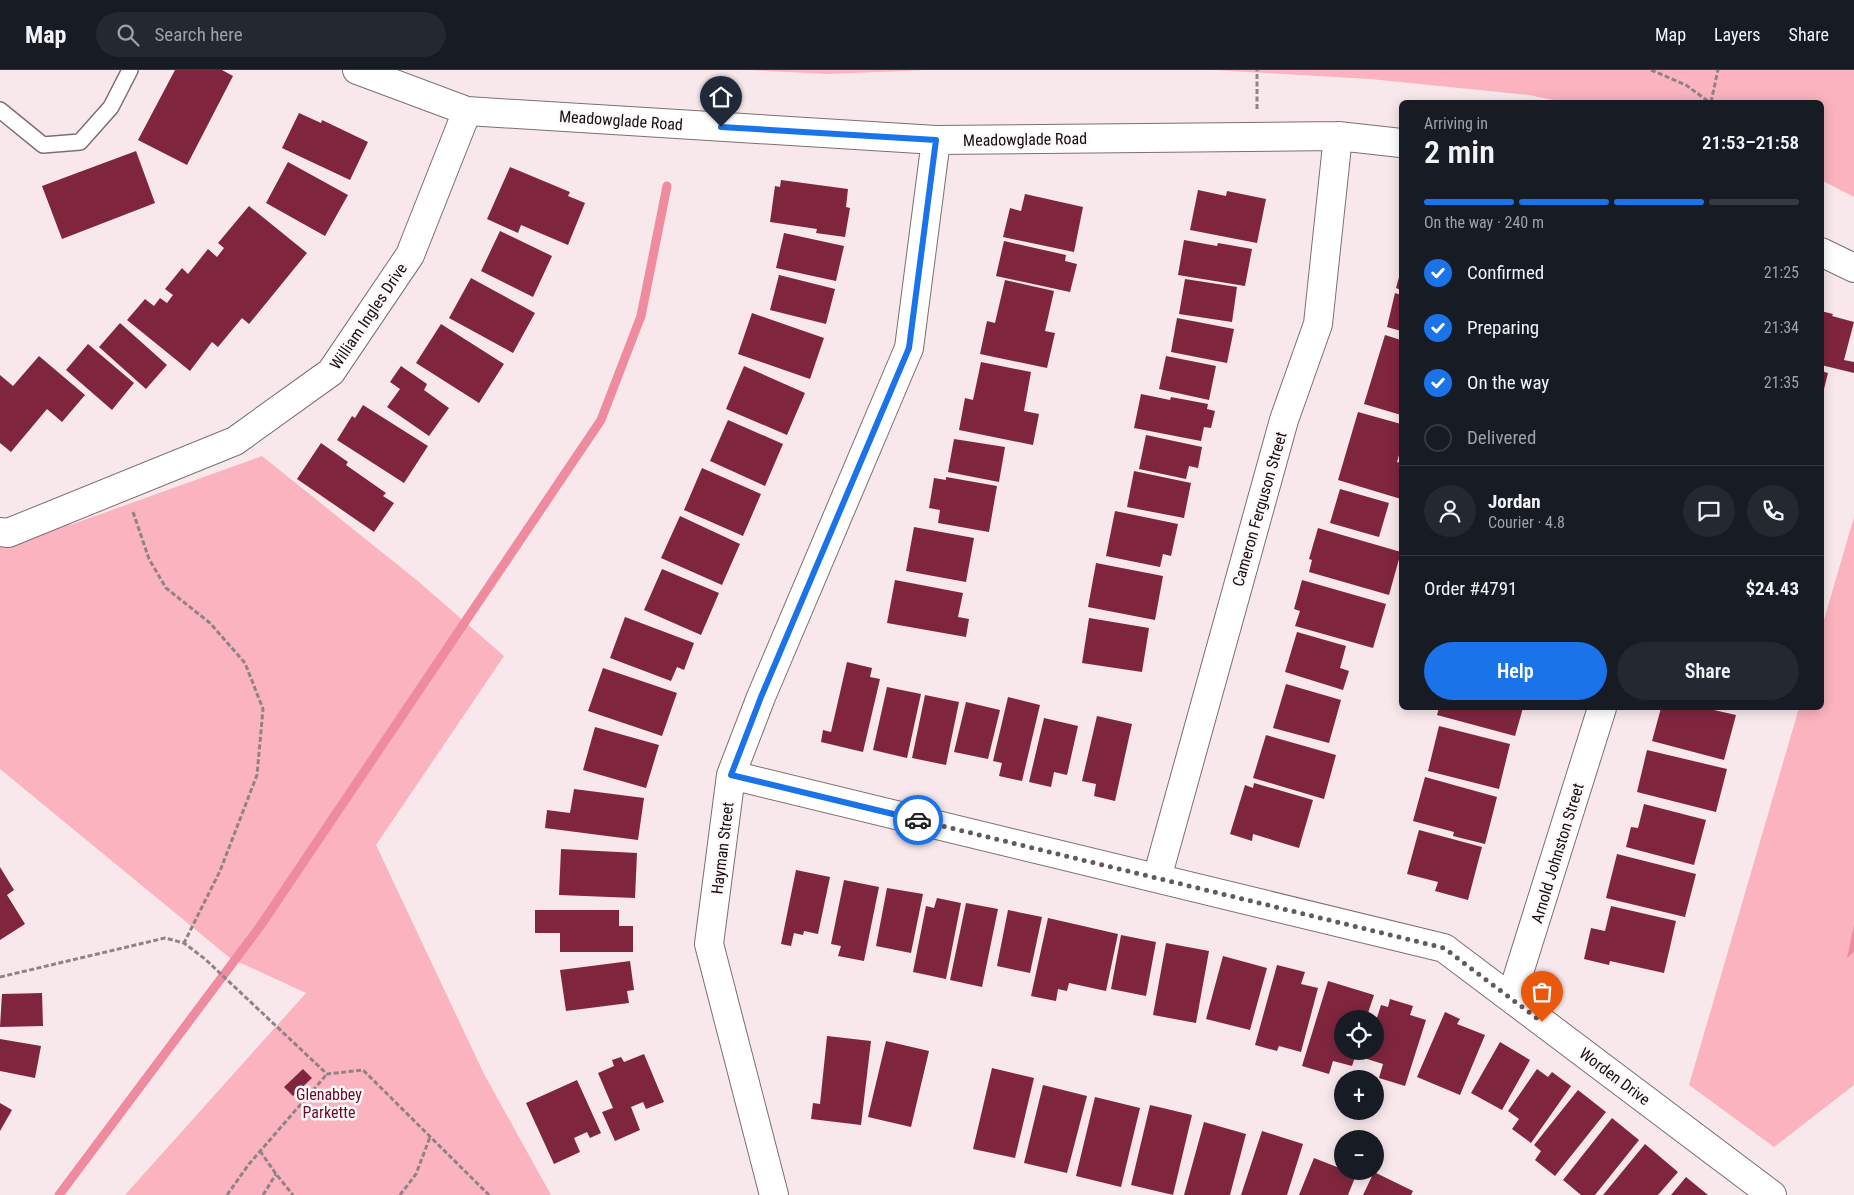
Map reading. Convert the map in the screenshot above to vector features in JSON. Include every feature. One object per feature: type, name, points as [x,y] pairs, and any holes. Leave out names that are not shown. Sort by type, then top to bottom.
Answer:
[{"type":"street","name":"Meadowglade Road","points":[[357,70],[467,111],[936,140],[1338,136],[1399,143]]},
{"type":"street","name":"William Ingles Drive","points":[[0,532],[8,533],[235,441],[331,372],[410,255],[467,111]]},
{"type":"street","name":"Cameron Ferguson Street","points":[[1157,878],[1284,420],[1318,324],[1338,136]]},
{"type":"street","name":"Hayman Street","points":[[774,1195],[709,944],[731,775],[761,697],[909,348],[936,140]]},
{"type":"street","points":[[1824,253],[1854,268]]},
{"type":"street","name":"Arnold Johnston Street","points":[[1511,998],[1601,710]]},
{"type":"street","name":"Worden Drive","points":[[731,775],[1444,948],[1772,1195]]},
{"type":"lane","points":[[0,110],[43,145],[80,142],[111,107],[130,70]]},
{"type":"path","points":[[1256,137],[1257,70]]},
{"type":"path","points":[[1651,70],[1686,84],[1707,100]]},
{"type":"path","points":[[1710,100],[1718,70]]},
{"type":"path","points":[[125,486],[149,559],[166,588],[210,623],[244,663],[263,709],[257,775],[220,870],[184,943]]},
{"type":"path","points":[[0,978],[165,938],[184,943],[205,959],[327,1074]]},
{"type":"path","points":[[227,1195],[249,1164],[327,1074],[363,1070],[489,1195]]},
{"type":"path","points":[[400,1195],[416,1174],[430,1137]]},
{"type":"path","points":[[260,1151],[293,1195]]},
{"type":"path","points":[[263,1195],[276,1174]]},
{"type":"green space","points":[[749,70],[925,70],[828,74]]},
{"type":"green space","points":[[1214,70],[1854,70],[1854,197],[1824,182],[1824,100],[1553,100],[1529,95],[1370,79]]},
{"type":"green space","name":"Glenabbey Parkette","points":[[262,456],[419,582],[504,656],[376,845],[484,1074],[551,1195],[125,1195],[306,993],[230,958],[0,769],[0,534],[73,524]]},
{"type":"green space","points":[[1854,517],[1854,1085],[1774,1147],[1689,1085],[1798,710],[1824,710],[1824,620]]},
{"type":"shaded area","points":[[1854,925],[1854,952],[1847,958]]},
{"type":"building","points":[[175,70],[222,70],[233,76],[187,165],[138,140]]},
{"type":"building","points":[[299,113],[321,123],[322,120],[368,142],[350,180],[282,148]]},
{"type":"building","points":[[136,151],[155,203],[62,239],[42,186]]},
{"type":"building","points":[[288,162],[348,195],[325,236],[266,203]]},
{"type":"building","points":[[510,167],[570,192],[568,196],[585,203],[568,245],[521,225],[518,233],[487,219]]},
{"type":"building","points":[[781,180],[848,189],[846,207],[850,208],[845,237],[816,233],[817,229],[770,222],[775,186],[780,187]]},
{"type":"building","points":[[1198,190],[1226,196],[1227,191],[1266,199],[1257,243],[1190,230]]},
{"type":"building","points":[[1025,194],[1083,207],[1074,252],[1003,237],[1010,208],[1021,211]]},
{"type":"building","points":[[249,206],[307,253],[249,324],[242,318],[218,347],[212,342],[190,371],[127,320],[145,299],[154,306],[160,298],[167,303],[173,295],[165,289],[182,268],[188,274],[208,249],[217,257],[224,248],[218,243]]},
{"type":"building","points":[[500,231],[552,256],[533,297],[481,271]]},
{"type":"building","points":[[784,233],[844,246],[836,281],[776,268]]},
{"type":"building","points":[[1184,240],[1217,246],[1218,243],[1252,249],[1245,286],[1178,275]]},
{"type":"building","points":[[1004,241],[1066,255],[1065,261],[1077,264],[1070,292],[996,276]]},
{"type":"building","points":[[779,275],[835,289],[826,324],[770,310]]},
{"type":"building","points":[[1399,277],[1399,289],[1396,288]]},
{"type":"building","points":[[471,278],[535,313],[513,353],[449,318]]},
{"type":"building","points":[[1185,279],[1237,287],[1232,322],[1179,314]]},
{"type":"building","points":[[1005,280],[1054,291],[1045,331],[1055,333],[1047,368],[980,354],[987,321],[995,323]]},
{"type":"building","points":[[1395,293],[1399,294],[1399,330],[1387,327]]},
{"type":"building","points":[[1824,312],[1854,322],[1844,360],[1854,362],[1854,373],[1824,366]]},
{"type":"building","points":[[752,313],[824,338],[810,379],[738,354]]},
{"type":"building","points":[[1177,318],[1234,329],[1227,363],[1171,352]]},
{"type":"building","points":[[120,323],[167,365],[146,389],[99,347]]},
{"type":"building","points":[[441,324],[504,364],[479,403],[416,363]]},
{"type":"building","points":[[1385,335],[1399,339],[1399,414],[1364,404]]},
{"type":"building","points":[[88,344],[134,383],[112,410],[66,370]]},
{"type":"building","points":[[39,356],[85,395],[62,422],[47,409],[11,452],[0,443],[0,375],[13,386]]},
{"type":"building","points":[[1166,356],[1216,366],[1209,400],[1159,389]]},
{"type":"building","points":[[981,362],[1031,372],[1024,411],[1039,414],[1033,445],[959,430],[965,398],[973,400]]},
{"type":"building","points":[[401,366],[427,384],[424,390],[449,408],[429,436],[387,407],[400,389],[390,382]]},
{"type":"building","points":[[744,366],[805,393],[787,435],[726,409]]},
{"type":"building","points":[[1824,372],[1828,373],[1824,389]]},
{"type":"building","points":[[1141,394],[1170,400],[1171,397],[1208,404],[1207,409],[1215,411],[1211,428],[1204,427],[1201,441],[1134,428]]},
{"type":"building","points":[[363,405],[428,446],[404,483],[337,440],[352,416],[355,418]]},
{"type":"building","points":[[1358,412],[1399,423],[1399,455],[1397,462],[1399,462],[1399,498],[1338,480]]},
{"type":"building","points":[[728,420],[783,444],[765,486],[710,461]]},
{"type":"building","points":[[1146,435],[1202,447],[1198,468],[1189,466],[1186,479],[1139,469]]},
{"type":"building","points":[[954,439],[1005,447],[999,482],[948,472]]},
{"type":"building","points":[[321,443],[348,462],[346,465],[386,493],[383,496],[394,503],[374,532],[297,479]]},
{"type":"building","points":[[702,468],[761,494],[743,536],[684,510]]},
{"type":"building","points":[[1134,471],[1191,483],[1184,518],[1127,507]]},
{"type":"building","points":[[946,477],[997,486],[989,532],[938,523],[940,510],[929,508],[934,478],[946,480]]},
{"type":"building","points":[[1340,489],[1389,503],[1379,537],[1330,523]]},
{"type":"building","points":[[1115,511],[1178,524],[1171,556],[1163,554],[1160,567],[1106,556]]},
{"type":"building","points":[[680,516],[740,544],[722,585],[661,558]]},
{"type":"building","points":[[914,527],[974,538],[966,582],[906,571]]},
{"type":"building","points":[[1318,528],[1399,551],[1399,559],[1389,595],[1309,572],[1312,560],[1309,559]]},
{"type":"building","points":[[1096,563],[1163,576],[1155,620],[1088,607]]},
{"type":"building","points":[[662,569],[719,593],[701,635],[644,610]]},
{"type":"building","points":[[895,580],[963,593],[958,617],[969,619],[966,637],[887,623]]},
{"type":"building","points":[[1302,580],[1386,604],[1373,648],[1295,626],[1300,611],[1294,609]]},
{"type":"building","points":[[625,617],[694,643],[684,670],[677,667],[671,681],[610,658]]},
{"type":"building","points":[[1089,618],[1149,628],[1142,672],[1082,663]]},
{"type":"building","points":[[1297,632],[1346,646],[1340,668],[1349,671],[1343,690],[1285,672]]},
{"type":"building","points":[[847,662],[872,668],[870,677],[880,679],[863,752],[821,742],[823,730],[831,732]]},
{"type":"building","points":[[603,668],[677,693],[662,736],[588,711]]},
{"type":"building","points":[[1286,684],[1341,700],[1329,743],[1273,728]]},
{"type":"building","points":[[887,687],[921,694],[907,758],[873,750]]},
{"type":"building","points":[[925,695],[959,702],[946,765],[912,758]]},
{"type":"building","points":[[1008,697],[1040,705],[1022,781],[999,776],[1002,763],[993,761]]},
{"type":"building","points":[[966,702],[1000,710],[988,759],[954,752]]},
{"type":"building","points":[[1438,710],[1522,710],[1515,736],[1437,715]]},
{"type":"building","points":[[1660,710],[1714,710],[1736,715],[1724,760],[1652,741]]},
{"type":"building","points":[[1097,716],[1132,724],[1115,801],[1094,796],[1096,784],[1082,781]]},
{"type":"building","points":[[1044,718],[1078,726],[1067,775],[1054,772],[1051,787],[1029,782]]},
{"type":"building","points":[[1439,726],[1510,744],[1499,789],[1428,771]]},
{"type":"building","points":[[595,727],[659,745],[646,788],[583,770]]},
{"type":"building","points":[[1266,735],[1336,755],[1324,799],[1253,778]]},
{"type":"building","points":[[1647,750],[1727,769],[1716,812],[1637,792]]},
{"type":"building","points":[[1425,777],[1497,797],[1485,844],[1453,836],[1454,832],[1413,821]]},
{"type":"building","points":[[1254,783],[1313,800],[1299,848],[1253,834],[1252,841],[1230,834],[1245,785],[1253,788]]},
{"type":"building","points":[[574,789],[644,798],[638,840],[545,828],[547,810],[570,813]]},
{"type":"building","points":[[1644,804],[1706,820],[1694,865],[1626,847],[1631,827],[1638,828]]},
{"type":"building","points":[[1419,830],[1482,847],[1468,900],[1435,891],[1438,882],[1407,874]]},
{"type":"building","points":[[561,849],[637,853],[635,898],[559,895]]},
{"type":"building","points":[[1617,854],[1696,874],[1685,917],[1606,898]]},
{"type":"building","points":[[0,867],[14,890],[7,895],[25,924],[0,940]]},
{"type":"building","points":[[796,870],[830,877],[818,934],[804,931],[803,935],[794,933],[791,946],[781,944]]},
{"type":"building","points":[[844,880],[879,887],[864,961],[838,956],[841,946],[831,944]]},
{"type":"building","points":[[887,888],[923,894],[911,953],[876,946]]},
{"type":"building","points":[[937,898],[961,903],[946,979],[913,972],[926,906],[934,908]]},
{"type":"building","points":[[966,903],[998,909],[982,987],[950,980]]},
{"type":"building","points":[[1611,906],[1676,921],[1664,973],[1610,961],[1609,965],[1584,959],[1591,928],[1605,931]]},
{"type":"building","points":[[535,910],[619,910],[619,926],[633,926],[633,952],[560,952],[560,933],[535,933]]},
{"type":"building","points":[[1008,910],[1042,917],[1030,973],[997,966]]},
{"type":"building","points":[[1048,918],[1118,934],[1106,991],[1069,983],[1067,991],[1058,989],[1056,1001],[1031,996]]},
{"type":"building","points":[[1121,935],[1156,942],[1146,996],[1111,989]]},
{"type":"building","points":[[1166,943],[1209,951],[1196,1023],[1153,1015]]},
{"type":"building","points":[[1223,956],[1267,968],[1250,1030],[1206,1019]]},
{"type":"building","points":[[630,961],[634,990],[627,991],[629,1003],[566,1011],[560,970]]},
{"type":"building","points":[[1277,965],[1305,972],[1301,984],[1318,988],[1301,1052],[1279,1046],[1277,1051],[1255,1045]]},
{"type":"building","points":[[1328,981],[1374,995],[1369,1010],[1334,1010],[1334,1060],[1354,1060],[1352,1066],[1333,1061],[1329,1074],[1302,1066]]},
{"type":"building","points":[[42,993],[43,1026],[0,1027],[2,994]]},
{"type":"building","points":[[1390,999],[1413,1006],[1410,1015],[1426,1020],[1405,1086],[1384,1080],[1384,1070],[1381,1070],[1383,1064],[1370,1060],[1384,1060],[1384,1010],[1379,1010],[1381,1005],[1388,1007]]},
{"type":"building","points":[[1445,1012],[1460,1019],[1457,1024],[1485,1035],[1460,1095],[1417,1077]]},
{"type":"building","points":[[827,1036],[871,1041],[861,1125],[811,1119],[813,1103],[820,1104]]},
{"type":"building","points":[[0,1039],[41,1046],[35,1078],[0,1071]]},
{"type":"building","points":[[886,1041],[929,1051],[911,1127],[868,1117]]},
{"type":"building","points":[[1500,1042],[1530,1060],[1502,1110],[1471,1093]]},
{"type":"building","points":[[644,1054],[664,1102],[646,1109],[643,1102],[631,1107],[640,1130],[615,1141],[602,1112],[613,1108],[598,1073],[614,1066],[612,1060],[621,1057],[624,1062]]},
{"type":"building","points":[[992,1068],[1034,1078],[1015,1158],[973,1149]]},
{"type":"building","points":[[303,1069],[312,1078],[293,1096],[284,1087]]},
{"type":"building","points":[[1537,1069],[1548,1077],[1552,1072],[1571,1086],[1531,1143],[1512,1129],[1519,1119],[1508,1111]]},
{"type":"building","points":[[577,1080],[601,1133],[590,1138],[587,1132],[574,1138],[580,1152],[554,1164],[526,1103]]},
{"type":"building","points":[[1043,1085],[1087,1096],[1067,1173],[1024,1163]]},
{"type":"building","points":[[1578,1090],[1606,1112],[1555,1176],[1535,1160],[1541,1151],[1534,1145]]},
{"type":"building","points":[[1095,1097],[1140,1108],[1121,1187],[1076,1176]]},
{"type":"building","points":[[0,1103],[12,1110],[0,1131]]},
{"type":"building","points":[[1150,1105],[1192,1115],[1173,1195],[1131,1185]]},
{"type":"building","points":[[1612,1118],[1639,1140],[1595,1195],[1581,1195],[1563,1180]]},
{"type":"building","points":[[1204,1122],[1246,1134],[1230,1195],[1184,1195]]},
{"type":"building","points":[[1262,1131],[1303,1144],[1287,1195],[1241,1195]]},
{"type":"building","points":[[1645,1144],[1678,1172],[1658,1195],[1603,1195]]},
{"type":"building","points":[[1314,1158],[1334,1166],[1334,1180],[1354,1180],[1348,1195],[1299,1195]]},
{"type":"building","points":[[1384,1177],[1413,1191],[1411,1195],[1363,1195],[1370,1180],[1384,1180]]},
{"type":"building","points":[[1686,1177],[1708,1195],[1671,1195]]},
{"type":"waterway","points":[[59,1195],[261,925],[601,420],[641,316],[667,186]]},
{"type":"way so far","points":[[918,820],[1444,948],[1542,1022]]},
{"type":"route","points":[[721,127],[936,140],[909,348],[761,697],[731,775],[918,820]]}]
